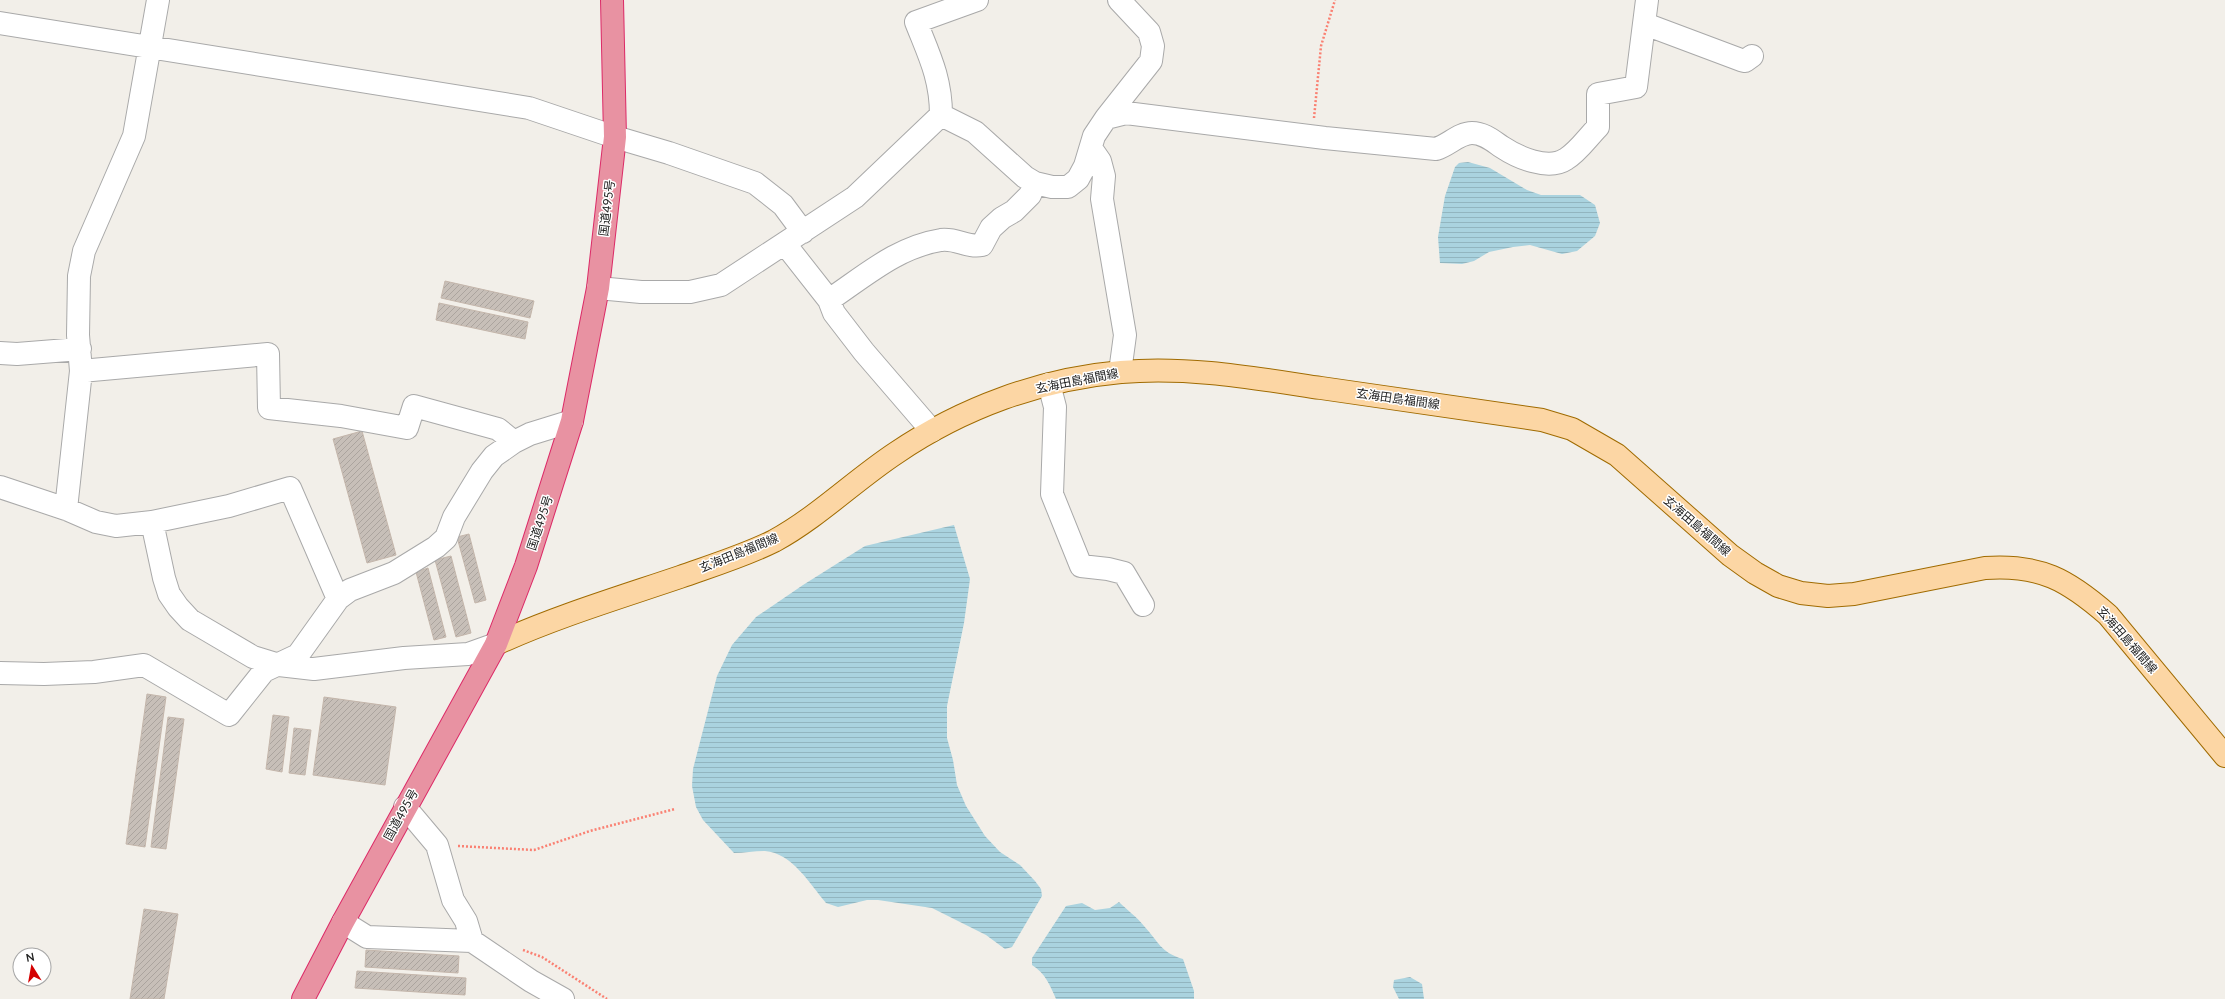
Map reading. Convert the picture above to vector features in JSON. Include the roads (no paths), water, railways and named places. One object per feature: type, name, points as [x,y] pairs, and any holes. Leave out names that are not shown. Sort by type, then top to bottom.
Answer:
[{"type":"highway","name":"国道495号","points":[[303,999],[405,807],[496,644],[526,566],[572,421],[598,288],[615,137],[612,0]]},
{"type":"main road","name":"玄海田島福間線","points":[[496,644],[537,625],[727,560],[772,542],[796,528],[895,453],[932,431],[969,412],[1013,395],[1049,384],[1120,372],[1174,370],[1229,374],[1542,420],[1572,429],[1618,455],[1730,555],[1755,573],[1778,586],[1801,593],[1828,596],[1854,594],[1985,568],[2005,566],[2025,568],[2059,578],[2086,595],[2108,615],[2225,756]]},
{"type":"street","points":[[66,509],[81,371],[79,276],[84,251],[134,136],[158,0]]},
{"type":"street","points":[[598,288],[641,292],[690,292],[721,285],[855,197],[941,115],[941,93],[938,77],[916,22],[977,0]]},
{"type":"street","points":[[941,115],[975,132],[1025,178],[1035,183],[1052,187],[1068,187],[1078,179],[1085,166],[1092,148],[1094,136],[1106,118],[1151,61],[1153,46],[1149,32],[1119,0]]},
{"type":"street","points":[[1106,118],[1126,113],[1312,136],[1436,149],[1447,146],[1460,136],[1472,133],[1483,135],[1510,152],[1523,158],[1549,163],[1565,160],[1598,127],[1598,94],[1636,87],[1647,0]]},
{"type":"street","points":[[0,23],[529,108],[615,137],[669,153],[755,184],[783,205],[803,232]]},
{"type":"street","points":[[1645,24],[1741,60],[1745,60],[1752,56]]},
{"type":"street","points":[[1092,148],[1100,161],[1104,176],[1102,199],[1125,335],[1120,372]]},
{"type":"street","points":[[829,300],[900,252],[920,244],[944,240],[962,242],[973,247],[982,245],[990,228],[1002,218],[1014,211],[1030,195],[1035,183]]},
{"type":"street","points":[[785,244],[829,300],[834,313],[864,352],[932,431]]},
{"type":"street","points":[[0,353],[17,354],[80,349]]},
{"type":"street","points":[[81,371],[268,354],[269,408],[341,416],[407,428],[414,406],[498,429],[514,442]]},
{"type":"street","points":[[1049,384],[1055,407],[1052,494],[1081,566],[1108,569],[1124,573],[1143,605]]},
{"type":"street","points":[[0,673],[44,674],[94,672],[144,665],[229,715],[264,671],[298,655],[338,599],[350,590],[394,573],[436,547],[446,538],[454,517],[482,471],[494,456],[514,442],[530,434],[572,421]]},
{"type":"street","points":[[0,487],[66,509],[96,522],[116,526],[152,522],[229,506],[290,488],[338,599]]},
{"type":"street","points":[[152,522],[164,578],[169,594],[178,607],[190,620],[253,657],[279,665],[314,669],[404,658],[468,654],[496,644]]},
{"type":"street","points":[[405,807],[437,845],[453,900],[466,921],[472,941]]},
{"type":"street","points":[[343,922],[367,937],[472,941],[531,981],[563,999]]},
{"type":"water","points":[[1468,162],[1490,168],[1527,190],[1541,195],[1580,195],[1595,205],[1600,223],[1595,236],[1577,251],[1562,254],[1530,245],[1489,252],[1474,261],[1462,264],[1440,263],[1438,237],[1445,196],[1455,167],[1459,163]]},
{"type":"water","points":[[954,525],[970,579],[964,623],[947,706],[947,738],[953,760],[957,785],[966,806],[985,836],[1000,852],[1020,865],[1041,889],[1042,896],[1012,947],[1005,949],[986,935],[932,908],[878,900],[867,900],[838,907],[826,903],[800,871],[784,857],[765,851],[734,853],[703,820],[696,807],[692,786],[693,769],[717,676],[732,645],[756,617],[865,546]]},
{"type":"water","points":[[1119,902],[1138,920],[1160,946],[1169,953],[1183,959],[1194,991],[1194,999],[1056,999],[1044,976],[1032,965],[1032,958],[1066,906],[1082,903],[1095,910],[1110,908]]},
{"type":"water","points":[[1410,977],[1422,984],[1424,999],[1399,999],[1393,987],[1394,980]]}]
